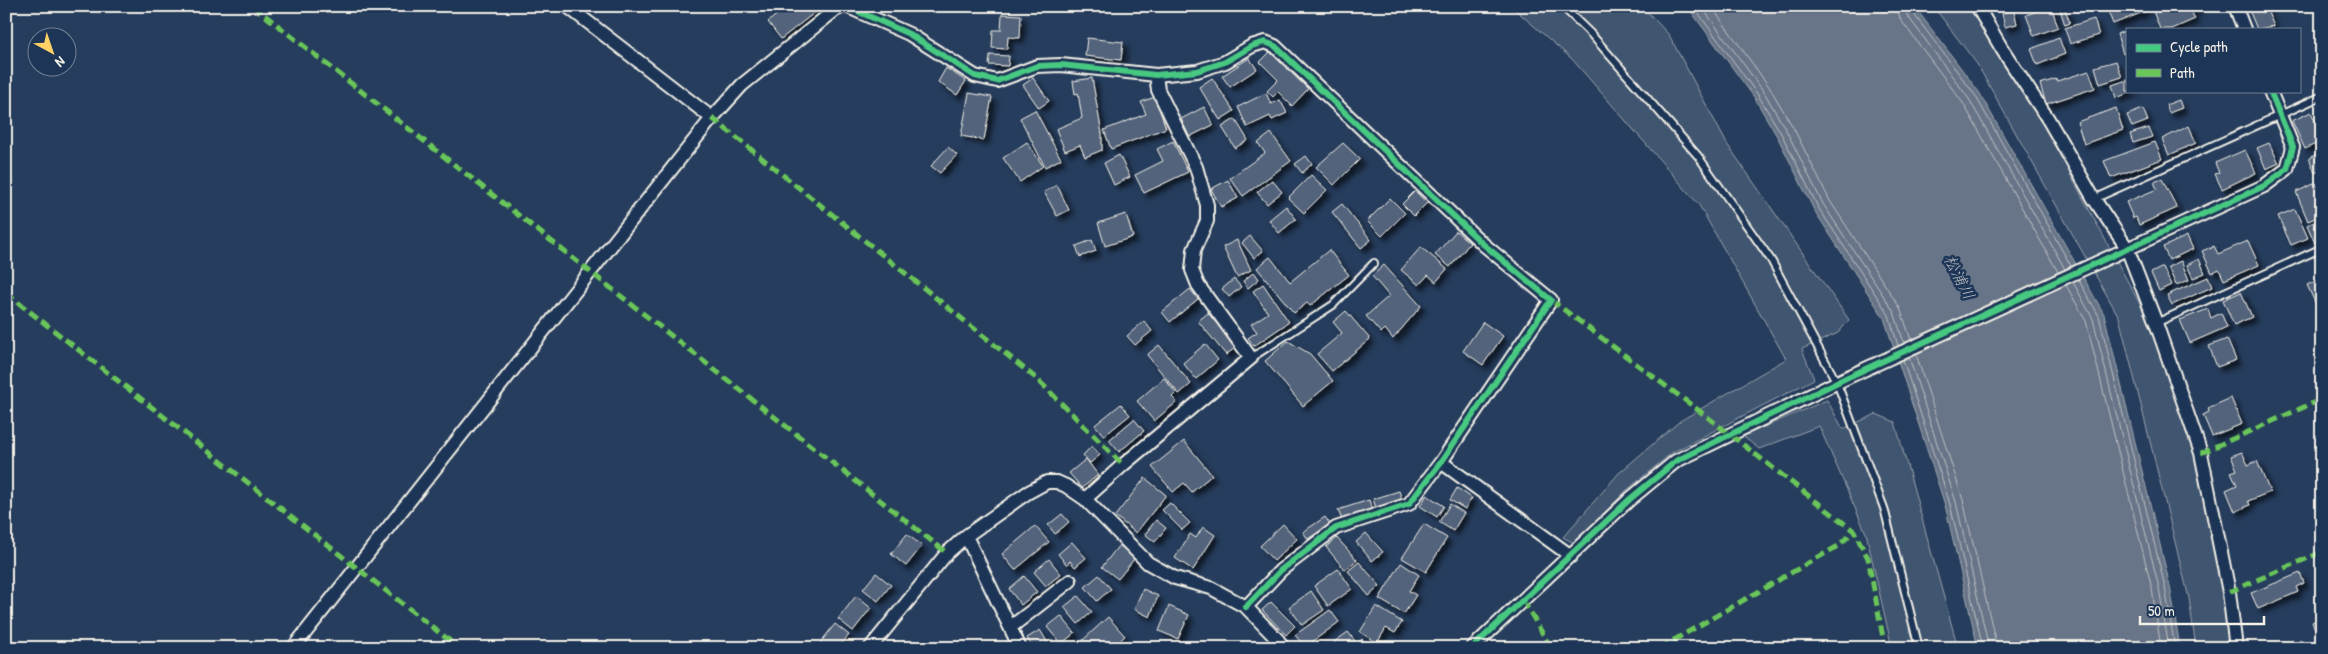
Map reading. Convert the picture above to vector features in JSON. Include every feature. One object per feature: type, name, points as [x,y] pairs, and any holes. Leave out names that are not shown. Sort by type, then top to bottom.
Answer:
[{"type":"street","points":[[567,6],[712,118]]},
{"type":"street","points":[[293,648],[712,118],[742,85],[835,10],[845,6],[909,34],[975,76],[997,81],[1037,66],[1061,65],[1156,75],[1206,68],[1225,62],[1252,46],[1265,42],[1275,46],[1483,244],[1552,300],[1441,462],[1409,504],[1336,528],[1281,570],[1246,607]]},
{"type":"street","points":[[1977,6],[2002,49],[2048,119],[2094,199],[2126,248],[2156,322],[2201,453],[2229,592],[2236,648]]},
{"type":"street","points":[[2234,6],[2244,28]]},
{"type":"street","points":[[1085,499],[1251,358],[1198,285],[1192,270],[1194,250],[1207,221],[1207,205],[1196,167],[1158,90],[1156,75]]},
{"type":"street","points":[[1472,648],[1630,499],[1676,460],[2126,248],[2264,186],[2287,170],[2292,147],[2270,92]]},
{"type":"street","points":[[1441,462],[1571,556]]},
{"type":"street","points":[[870,648],[947,553],[966,536],[1027,493],[1047,482],[1057,482],[1085,499],[1148,563],[1174,578],[1211,588],[1246,607],[1278,640],[1283,648]]},
{"type":"street","points":[[966,536],[1020,648]]},
{"type":"street","points":[[1011,627],[1070,581]]},
{"type":"lane","points":[[1562,6],[1590,33],[1698,156],[1771,260],[1843,380],[1884,508],[1919,648]]},
{"type":"lane","points":[[2094,199],[2322,96]]},
{"type":"lane","points":[[2156,322],[2322,248]]},
{"type":"lane","points":[[1251,358],[1332,304],[1374,263]]},
{"type":"shaded area","points":[[1511,6],[1642,6],[1669,35],[1727,144],[1849,320],[1838,333],[1802,349],[1814,379],[1673,452],[1627,490],[1574,543],[1563,537],[1619,473],[1680,421],[1786,359],[1699,205],[1572,59]]},
{"type":"shaded area","points":[[1933,6],[1972,6],[2049,135],[2149,321],[2197,456],[2224,592],[2230,648],[2196,648],[2189,598],[2119,317],[1977,64]]},
{"type":"shaded area","points":[[1827,400],[1843,429],[1876,414],[1895,422],[1958,648],[1892,648],[1866,533],[1819,426],[1759,449],[1743,436]]},
{"type":"water","name":"松浦川","points":[[1687,6],[1914,6],[1979,92],[2104,314],[2170,586],[2180,648],[1978,648],[1945,505],[1884,318],[1814,210],[1778,138],[1754,97]]},
{"type":"building","points":[[787,6],[823,6],[781,39],[768,22]]},
{"type":"building","points":[[2051,6],[2058,27],[2034,36],[2026,15]]},
{"type":"building","points":[[2059,6],[2064,6],[2070,23],[2065,25]]},
{"type":"building","points":[[2106,6],[2144,6],[2146,11],[2113,24]]},
{"type":"building","points":[[2151,6],[2203,6],[2191,11],[2195,19],[2174,28],[2160,28]]},
{"type":"building","points":[[2265,6],[2274,26],[2257,28],[2249,10]]},
{"type":"building","points":[[2014,10],[2017,24],[2005,27],[2002,13]]},
{"type":"building","points":[[1002,14],[1021,15],[1020,38],[1008,37],[1007,49],[992,48],[993,30],[1001,30]]},
{"type":"building","points":[[2094,19],[2099,35],[2070,44],[2065,28]]},
{"type":"building","points":[[2126,30],[2126,53],[2123,54],[2117,34]]},
{"type":"building","points":[[1087,38],[1123,42],[1121,60],[1085,56]]},
{"type":"building","points":[[2059,38],[2065,54],[2037,65],[2031,49]]},
{"type":"building","points":[[1270,52],[1308,89],[1292,106],[1278,92],[1273,97],[1267,91],[1278,80],[1260,62]]},
{"type":"building","points":[[990,55],[1009,56],[1008,66],[989,65]]},
{"type":"building","points":[[1249,58],[1257,69],[1230,87],[1222,76]]},
{"type":"building","points":[[2116,61],[2122,77],[2100,84],[2095,67]]},
{"type":"building","points":[[946,68],[966,81],[957,95],[938,82]]},
{"type":"building","points":[[2089,71],[2095,88],[2046,104],[2040,84]]},
{"type":"building","points":[[1033,78],[1049,101],[1039,108],[1023,85]]},
{"type":"building","points":[[1092,78],[1102,134],[1102,150],[1085,157],[1080,145],[1065,151],[1056,129],[1082,118],[1078,93],[1075,94],[1073,81]]},
{"type":"building","points":[[1212,78],[1234,111],[1220,120],[1199,87]]},
{"type":"building","points":[[2126,80],[2126,92],[2132,92],[2116,98],[2112,85]]},
{"type":"building","points":[[969,93],[992,97],[984,140],[961,136]]},
{"type":"building","points":[[1266,93],[1271,104],[1280,100],[1287,113],[1272,120],[1270,116],[1247,127],[1238,107]]},
{"type":"building","points":[[1155,97],[1166,128],[1111,149],[1104,130],[1146,114],[1141,102]]},
{"type":"building","points":[[2179,100],[2182,108],[2169,113],[2166,105]]},
{"type":"building","points":[[1204,107],[1213,125],[1189,137],[1181,119]]},
{"type":"building","points":[[2116,108],[2123,130],[2084,144],[2077,122]]},
{"type":"building","points":[[2143,109],[2148,121],[2132,127],[2127,115]]},
{"type":"building","points":[[1035,110],[1061,159],[1045,167],[1020,118]]},
{"type":"building","points":[[2311,112],[2322,136],[2322,141],[2305,149],[2292,121]]},
{"type":"building","points":[[1235,119],[1248,140],[1235,148],[1222,127]]},
{"type":"building","points":[[2189,126],[2196,143],[2169,155],[2162,139]]},
{"type":"building","points":[[2149,128],[2152,137],[2133,143],[2130,134]]},
{"type":"building","points":[[1271,133],[1291,161],[1243,196],[1230,178],[1265,153],[1258,143]]},
{"type":"building","points":[[1173,141],[1188,172],[1144,193],[1135,175],[1163,161],[1157,149]]},
{"type":"building","points":[[1027,142],[1043,166],[1020,182],[1003,158]]},
{"type":"building","points":[[2155,142],[2162,159],[2111,178],[2104,161]]},
{"type":"building","points":[[1343,143],[1360,159],[1334,185],[1316,167]]},
{"type":"building","points":[[2269,143],[2279,163],[2266,169],[2257,148]]},
{"type":"building","points":[[948,147],[957,155],[940,173],[931,166]]},
{"type":"building","points":[[2245,150],[2256,173],[2222,189],[2215,174],[2219,173],[2215,163]]},
{"type":"building","points":[[2321,152],[2322,170],[2315,173],[2309,158]]},
{"type":"building","points":[[1119,155],[1130,177],[1114,185],[1104,163]]},
{"type":"building","points":[[1306,156],[1312,164],[1302,173],[1295,164]]},
{"type":"building","points":[[1311,175],[1327,190],[1304,213],[1288,198]]},
{"type":"building","points":[[2162,179],[2177,208],[2139,225],[2136,217],[2133,218],[2126,202],[2157,189],[2154,182]]},
{"type":"building","points":[[1228,180],[1238,198],[1221,207],[1211,189]]},
{"type":"building","points":[[1272,180],[1282,192],[1267,204],[1257,192]]},
{"type":"building","points":[[2316,183],[2322,196],[2322,215],[2308,221],[2296,192]]},
{"type":"building","points":[[1057,185],[1069,210],[1057,216],[1044,192]]},
{"type":"building","points":[[1415,191],[1427,203],[1414,216],[1402,204]]},
{"type":"building","points":[[1390,198],[1405,213],[1382,236],[1367,221]]},
{"type":"building","points":[[1342,204],[1371,240],[1361,248],[1332,212]]},
{"type":"building","points":[[1286,206],[1296,219],[1279,233],[1269,220]]},
{"type":"building","points":[[2295,209],[2308,238],[2291,245],[2278,216]]},
{"type":"building","points":[[1126,214],[1133,237],[1105,246],[1098,223]]},
{"type":"building","points":[[2322,219],[2322,239],[2315,243],[2307,225]]},
{"type":"building","points":[[1456,231],[1470,243],[1450,267],[1435,255]]},
{"type":"building","points":[[1250,236],[1263,251],[1254,258],[1242,243]]},
{"type":"building","points":[[2187,236],[2193,249],[2169,260],[2163,247]]},
{"type":"building","points":[[1092,240],[1096,251],[1080,257],[1076,246]]},
{"type":"building","points":[[1237,240],[1251,270],[1237,277],[1223,247]]},
{"type":"building","points":[[2248,241],[2259,265],[2224,280],[2219,269],[2212,273],[2202,251],[2214,246],[2218,254]]},
{"type":"building","points":[[1421,247],[1447,269],[1436,282],[1428,275],[1419,285],[1401,270]]},
{"type":"building","points":[[1329,250],[1349,275],[1310,306],[1307,303],[1294,313],[1257,268],[1270,257],[1290,282]]},
{"type":"building","points":[[2199,259],[2205,273],[2193,278],[2187,265]]},
{"type":"building","points":[[2181,261],[2189,280],[2176,285],[2168,267]]},
{"type":"building","points":[[1384,265],[1421,306],[1393,339],[1385,329],[1381,333],[1366,316],[1389,296],[1372,276]]},
{"type":"building","points":[[2163,267],[2171,285],[2159,291],[2151,273]]},
{"type":"building","points":[[1254,272],[1259,279],[1248,288],[1243,281]]},
{"type":"building","points":[[2208,277],[2212,287],[2172,305],[2167,295]]},
{"type":"building","points":[[2322,278],[2322,309],[2319,311],[2307,285]]},
{"type":"building","points":[[1234,279],[1241,287],[1229,297],[1222,289]]},
{"type":"building","points":[[1263,284],[1289,322],[1254,346],[1248,338],[1257,332],[1251,324],[1268,313],[1253,291]]},
{"type":"building","points":[[1190,289],[1198,299],[1170,322],[1162,312]]},
{"type":"building","points":[[2241,292],[2252,317],[2234,325],[2223,300]]},
{"type":"building","points":[[2208,309],[2211,318],[2221,313],[2227,327],[2190,343],[2180,320]]},
{"type":"building","points":[[1346,311],[1370,339],[1332,371],[1317,354],[1342,333],[1333,322]]},
{"type":"building","points":[[1208,313],[1236,347],[1226,355],[1198,321]]},
{"type":"building","points":[[1144,321],[1152,331],[1135,345],[1127,336]]},
{"type":"building","points":[[1483,322],[1503,336],[1483,365],[1463,351]]},
{"type":"building","points":[[2227,339],[2236,360],[2217,367],[2209,346]]},
{"type":"building","points":[[1288,341],[1310,354],[1333,381],[1303,406],[1265,361]]},
{"type":"building","points":[[1205,344],[1218,360],[1196,379],[1183,363]]},
{"type":"building","points":[[1159,345],[1191,384],[1179,394],[1147,355]]},
{"type":"building","points":[[1164,378],[1176,393],[1172,397],[1177,402],[1154,421],[1137,401]]},
{"type":"building","points":[[2231,398],[2242,424],[2212,436],[2203,415],[2209,412],[2208,408]]},
{"type":"building","points":[[1121,404],[1130,415],[1104,436],[1095,425]]},
{"type":"building","points":[[1134,419],[1144,431],[1119,452],[1109,440]]},
{"type":"building","points":[[1184,441],[1212,475],[1192,492],[1184,483],[1173,492],[1152,467]]},
{"type":"building","points":[[1092,446],[1100,455],[1090,463],[1083,455]]},
{"type":"building","points":[[2242,452],[2248,465],[2257,461],[2270,492],[2248,501],[2250,505],[2235,512],[2226,490],[2237,485],[2231,472],[2237,470],[2231,456]]},
{"type":"building","points":[[1086,459],[1098,475],[1082,488],[1069,473]]},
{"type":"building","points":[[1145,478],[1166,495],[1136,533],[1115,516]]},
{"type":"building","points":[[1457,488],[1472,498],[1465,509],[1450,500]]},
{"type":"building","points":[[1399,491],[1402,499],[1376,508],[1373,499]]},
{"type":"building","points":[[1427,495],[1444,506],[1437,517],[1420,506]]},
{"type":"building","points":[[1369,500],[1372,510],[1342,520],[1338,510]]},
{"type":"building","points":[[1170,503],[1190,523],[1182,530],[1162,510]]},
{"type":"building","points":[[1450,504],[1464,513],[1453,531],[1439,522]]},
{"type":"building","points":[[1062,514],[1069,522],[1055,534],[1048,525]]},
{"type":"building","points":[[1325,517],[1330,524],[1308,539],[1303,532]]},
{"type":"building","points":[[1156,520],[1166,528],[1155,542],[1145,534]]},
{"type":"building","points":[[1283,524],[1297,539],[1274,561],[1260,546]]},
{"type":"building","points":[[1424,524],[1447,538],[1426,572],[1402,558]]},
{"type":"building","points":[[1035,526],[1049,542],[1015,570],[1002,554]]},
{"type":"building","points":[[1203,527],[1215,535],[1193,570],[1175,558],[1190,534],[1196,538]]},
{"type":"building","points":[[1366,533],[1383,552],[1372,561],[1356,542]]},
{"type":"building","points":[[907,534],[922,546],[906,566],[891,554]]},
{"type":"building","points":[[1337,538],[1357,560],[1345,570],[1326,547]]},
{"type":"building","points":[[1072,542],[1086,558],[1075,567],[1070,561],[1067,565],[1058,554]]},
{"type":"building","points":[[1119,545],[1135,558],[1118,579],[1102,567]]},
{"type":"building","points":[[1049,559],[1061,574],[1046,586],[1034,572]]},
{"type":"building","points":[[1359,562],[1380,586],[1369,596],[1348,571]]},
{"type":"building","points":[[1401,563],[1419,575],[1409,591],[1416,595],[1404,614],[1379,599]]},
{"type":"building","points":[[1338,569],[1352,589],[1328,606],[1314,586]]},
{"type":"building","points":[[876,573],[891,585],[878,601],[863,589]]},
{"type":"building","points":[[2300,573],[2304,583],[2296,587],[2298,592],[2258,609],[2251,593]]},
{"type":"building","points":[[1099,575],[1111,589],[1097,601],[1085,587]]},
{"type":"building","points":[[1024,576],[1037,592],[1021,605],[1009,589]]},
{"type":"building","points":[[1143,589],[1158,596],[1150,617],[1134,609]]},
{"type":"building","points":[[1311,591],[1324,610],[1302,625],[1289,607]]},
{"type":"building","points":[[856,596],[871,608],[853,631],[838,619]]},
{"type":"building","points":[[1078,596],[1092,612],[1078,624],[1064,607]]},
{"type":"building","points":[[1271,602],[1295,626],[1286,635],[1262,610]]},
{"type":"building","points":[[1169,606],[1189,615],[1178,639],[1159,631]]},
{"type":"building","points":[[1376,606],[1402,622],[1395,633],[1386,628],[1377,643],[1360,632]]},
{"type":"building","points":[[1330,610],[1339,622],[1305,647],[1295,635]]},
{"type":"building","points":[[1061,616],[1075,633],[1061,644],[1047,627]]},
{"type":"building","points":[[1108,617],[1125,636],[1112,648],[1091,648],[1083,640]]},
{"type":"building","points":[[2322,618],[2322,645],[2312,622]]},
{"type":"building","points":[[835,624],[849,635],[838,648],[825,648],[820,643]]},
{"type":"building","points":[[1040,630],[1051,648],[1033,648],[1027,638]]},
{"type":"building","points":[[1348,632],[1355,641],[1346,648],[1338,648],[1334,642]]},
{"type":"building","points":[[1362,639],[1370,648],[1353,648]]},
{"type":"marked path","points":[[253,6],[947,553]]},
{"type":"marked path","points":[[712,118],[1037,379],[1123,465]]},
{"type":"marked path","points":[[6,293],[459,648]]},
{"type":"marked path","points":[[1551,300],[1710,419],[1854,531],[1868,558],[1885,648]]},
{"type":"marked path","points":[[2201,453],[2322,399]]},
{"type":"marked path","points":[[1660,648],[1838,546],[1854,531]]},
{"type":"marked path","points":[[2229,592],[2322,552]]},
{"type":"marked path","points":[[1523,600],[1551,648]]},
{"type":"cycle path","points":[[846,6],[909,34],[975,76],[997,81],[1037,66],[1061,65],[1156,75],[1197,71],[1225,62],[1252,46],[1265,42],[1275,46],[1483,244],[1551,300],[1441,462],[1409,504],[1336,528],[1281,570],[1246,607]]},
{"type":"cycle path","points":[[1472,648],[1630,499],[1676,461],[1848,377],[2264,186],[2287,169],[2293,147],[2270,92]]}]
